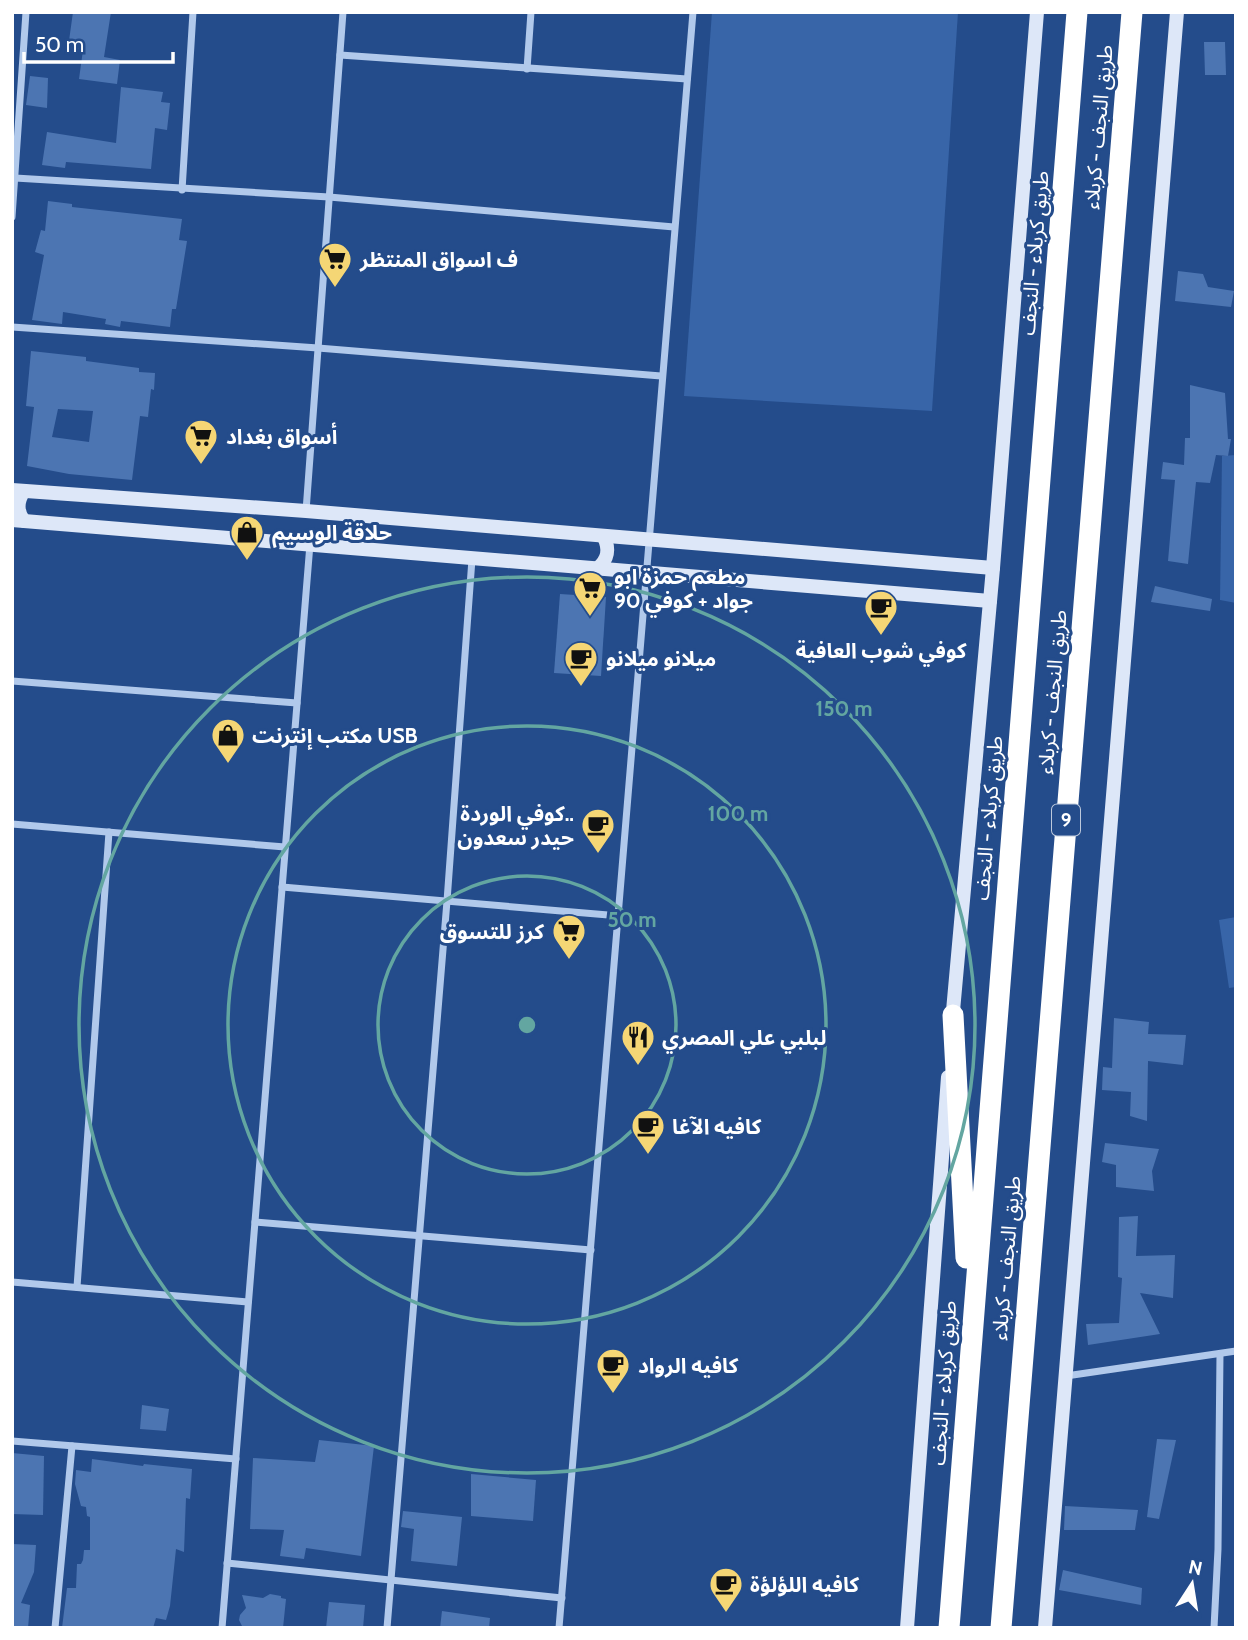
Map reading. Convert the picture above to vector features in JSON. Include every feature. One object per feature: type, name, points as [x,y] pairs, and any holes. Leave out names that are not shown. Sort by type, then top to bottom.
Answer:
[{"type":"highway","name":"طريق کربلاء - النجف","points":[[949,1628],[1077,12]]},
{"type":"highway","name":"طريق النجف - کربلاء","points":[[1001,1628],[1132,12]]},
{"type":"highway","points":[[953,1015],[971,1339]]},
{"type":"main road","points":[[907,1628],[953,1015],[993,568],[1037,12]]},
{"type":"main road","points":[[1045,1628],[1177,12]]},
{"type":"main road","points":[[990,601],[18,521],[18,490],[993,568]]},
{"type":"main road","points":[[597,568],[605,562],[608,553],[604,537]]},
{"type":"street","points":[[12,217],[26,12]]},
{"type":"street","points":[[183,190],[193,12]]},
{"type":"street","points":[[306,511],[343,12]]},
{"type":"street","points":[[527,69],[530,12]]},
{"type":"street","points":[[559,1628],[693,12]]},
{"type":"street","points":[[340,55],[687,79]]},
{"type":"street","points":[[15,178],[329,197],[674,226]]},
{"type":"street","points":[[12,327],[662,376]]},
{"type":"street","points":[[222,1628],[310,544]]},
{"type":"street","points":[[387,1628],[447,901],[472,559]]},
{"type":"street","points":[[12,681],[297,703]]},
{"type":"street","points":[[12,824],[285,847]]},
{"type":"street","points":[[76,1287],[109,832]]},
{"type":"street","points":[[282,887],[620,916]]},
{"type":"street","points":[[255,1222],[591,1250]]},
{"type":"street","points":[[12,1282],[248,1302]]},
{"type":"street","points":[[1066,1376],[1236,1351]]},
{"type":"street","points":[[1214,1628],[1218,1549],[1220,1354]]},
{"type":"street","points":[[12,1441],[236,1459]]},
{"type":"street","points":[[55,1628],[72,1446]]},
{"type":"street","points":[[228,1563],[562,1598]]},
{"type":"shaded area","points":[[712,12],[958,12],[932,411],[684,396]]},
{"type":"shaded area","points":[[1236,455],[1236,603],[1220,600],[1222,456]]},
{"type":"shaded area","points":[[1236,917],[1236,987],[1229,988],[1219,920]]},
{"type":"building","points":[[73,12],[111,12],[104,57],[120,60],[117,84],[79,79],[83,50],[68,48]]},
{"type":"building","points":[[1204,42],[1225,42],[1226,75],[1205,75]]},
{"type":"building","points":[[30,76],[48,78],[47,108],[26,105]]},
{"type":"building","points":[[121,87],[163,92],[161,102],[170,103],[167,130],[155,128],[151,169],[66,162],[65,168],[42,165],[47,132],[116,143]]},
{"type":"building","points":[[48,201],[72,204],[72,207],[182,219],[179,240],[187,241],[176,309],[172,309],[170,327],[121,321],[120,327],[105,324],[106,319],[63,312],[62,324],[32,320],[44,255],[35,252],[41,230],[45,231]]},
{"type":"building","points":[[1178,271],[1203,274],[1208,287],[1234,291],[1231,307],[1175,301]]},
{"type":"building","points":[[31,351],[86,357],[86,361],[139,368],[139,372],[155,373],[148,417],[140,416],[132,480],[69,474],[27,466],[34,407],[26,406]],"holes":[[[58,409],[93,411],[89,442],[52,437]]]},
{"type":"building","points":[[1190,385],[1225,393],[1228,439],[1231,439],[1228,456],[1216,455],[1210,483],[1196,482],[1188,564],[1168,561],[1175,480],[1161,479],[1163,462],[1184,465],[1185,438],[1190,438]]},
{"type":"building","points":[[1155,586],[1212,599],[1210,611],[1151,602]]},
{"type":"building","points":[[560,594],[606,597],[601,676],[554,673]]},
{"type":"building","points":[[1114,1018],[1149,1022],[1148,1034],[1186,1035],[1183,1065],[1148,1061],[1147,1121],[1130,1116],[1131,1092],[1102,1090],[1103,1067],[1112,1068]]},
{"type":"building","points":[[1105,1143],[1159,1149],[1152,1171],[1154,1191],[1116,1187],[1116,1165],[1102,1162]]},
{"type":"building","points":[[1138,1216],[1136,1256],[1175,1255],[1173,1298],[1140,1293],[1160,1334],[1088,1345],[1086,1324],[1119,1323],[1122,1278],[1118,1277],[1119,1217]]},
{"type":"building","points":[[142,1405],[169,1409],[166,1431],[140,1429]]},
{"type":"building","points":[[1157,1439],[1176,1440],[1159,1519],[1147,1517]]},
{"type":"building","points":[[319,1440],[374,1446],[361,1556],[306,1548],[304,1559],[280,1556],[284,1530],[250,1529],[253,1458],[315,1462]]},
{"type":"building","points":[[12,1453],[44,1456],[43,1515],[12,1514]]},
{"type":"building","points":[[92,1459],[192,1469],[190,1499],[186,1498],[184,1552],[176,1549],[166,1620],[156,1618],[153,1628],[62,1628],[67,1588],[76,1588],[77,1564],[81,1564],[83,1560],[84,1550],[90,1550],[90,1517],[87,1516],[86,1507],[81,1506],[75,1484],[76,1470],[91,1472]]},
{"type":"building","points":[[471,1474],[536,1480],[533,1521],[471,1516]]},
{"type":"building","points":[[1065,1506],[1138,1510],[1135,1530],[1064,1530]]},
{"type":"building","points":[[403,1511],[462,1517],[457,1566],[411,1561],[414,1529],[401,1527]]},
{"type":"building","points":[[12,1544],[36,1545],[34,1572],[21,1603],[30,1605],[28,1628],[12,1628]]},
{"type":"building","points":[[1063,1570],[1142,1588],[1141,1605],[1059,1590]]},
{"type":"building","points":[[270,1594],[286,1599],[283,1628],[243,1628],[239,1620],[246,1608],[242,1595],[263,1598]]},
{"type":"building","points":[[329,1602],[365,1605],[363,1628],[326,1628]]},
{"type":"building","points":[[442,1611],[490,1618],[489,1628],[440,1628]]},
{"type":"place","name":"ف اسواق المنتظر","points":[[335,289]]},
{"type":"place","name":"أسواق بغداد","points":[[201,466]]},
{"type":"place","name":"حلاقة الوسيم","points":[[247,562]]},
{"type":"place","name":"مطعم حمزة ابو جواد + كوفي 90","points":[[590,618]]},
{"type":"place","name":"كوفي شوب العافية","points":[[881,637]]},
{"type":"place","name":"ميلانو ميلانو","points":[[581,688]]},
{"type":"place","name":"مكتب إنترنت USB","points":[[228,765]]},
{"type":"place","name":"كوفي الوردة.. حيدر سعدون","points":[[598,855]]},
{"type":"place","name":"كرز للتسوق","points":[[569,961]]},
{"type":"place","name":"لبلبي علي المصري","points":[[638,1067]]},
{"type":"place","name":"كافيه الآغا","points":[[648,1156]]},
{"type":"place","name":"كافيه الرواد","points":[[613,1395]]},
{"type":"place","name":"كافيه اللؤلؤة","points":[[726,1614]]}]
